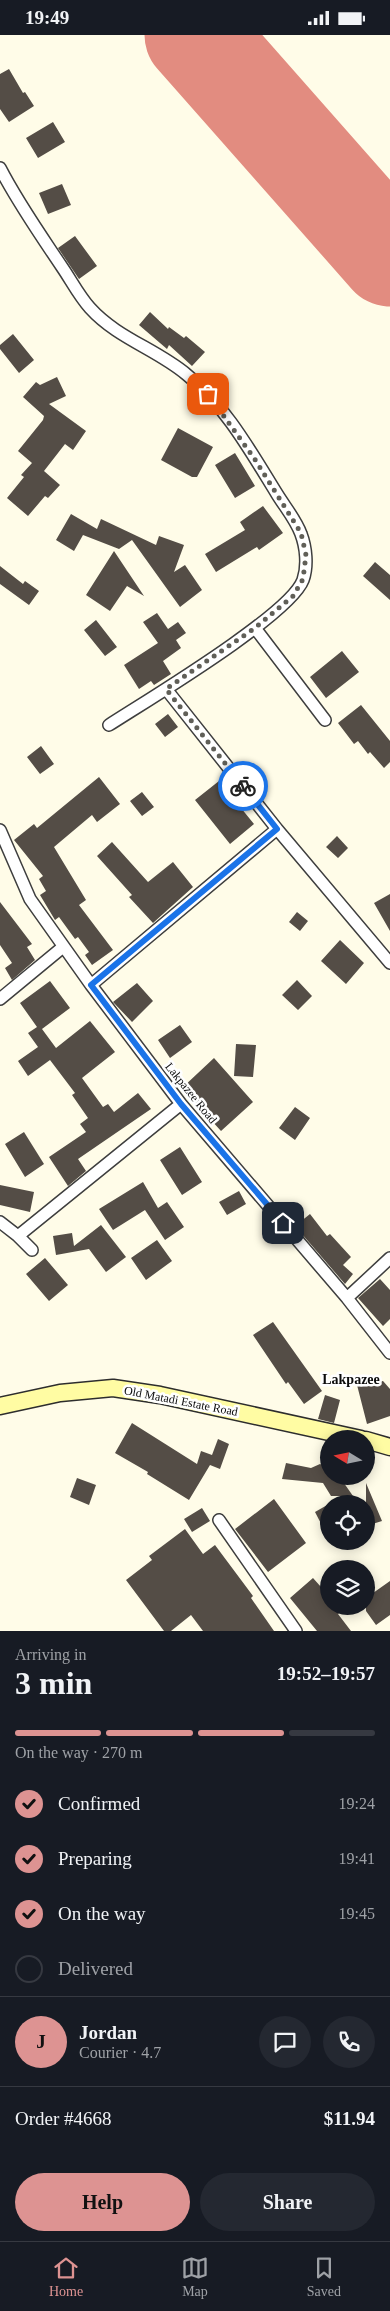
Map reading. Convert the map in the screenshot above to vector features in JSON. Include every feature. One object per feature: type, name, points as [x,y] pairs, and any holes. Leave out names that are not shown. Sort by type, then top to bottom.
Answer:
[{"type":"street","points":[[0,168],[18,202],[90,308],[114,331],[150,349],[186,373],[208,394],[254,458],[301,533],[306,555],[303,579],[293,596],[255,628],[166,689],[109,725]]},
{"type":"street","points":[[255,628],[325,720]]},
{"type":"street","points":[[166,689],[277,829],[390,963]]},
{"type":"street","points":[[91,985],[277,829]]},
{"type":"street","name":"Lakpazee Road","points":[[0,830],[30,899],[91,985],[181,1104],[347,1298],[390,1353]]},
{"type":"street","points":[[0,999],[64,947]]},
{"type":"street","points":[[18,1236],[181,1104]]},
{"type":"street","points":[[0,1222],[32,1250]]},
{"type":"street","points":[[347,1298],[390,1258]]},
{"type":"street","name":"Old Matadi Estate Road","points":[[0,1406],[60,1393],[113,1388],[160,1395],[320,1430]]},
{"type":"street","points":[[375,1443],[390,1447]]},
{"type":"street","points":[[219,1520],[296,1631]]},
{"type":"building","points":[[9,69],[23,93],[25,92],[34,106],[9,122],[0,109],[0,74]]},
{"type":"building","points":[[53,122],[65,142],[38,158],[26,138]]},
{"type":"building","points":[[62,184],[71,205],[48,214],[39,193]]},
{"type":"building","points":[[75,236],[97,266],[79,279],[58,248]]},
{"type":"building","points":[[150,312],[168,329],[169,327],[184,338],[186,336],[205,352],[192,366],[169,345],[167,349],[139,325]]},
{"type":"building","points":[[13,334],[34,360],[19,373],[0,349],[0,345]]},
{"type":"building","points":[[57,377],[66,396],[49,404],[86,431],[73,450],[65,444],[44,471],[60,485],[48,498],[45,496],[28,516],[7,498],[24,477],[21,475],[32,463],[18,451],[43,420],[44,416],[23,397],[36,382],[40,385]]},
{"type":"building","points":[[178,428],[213,447],[197,477],[192,477],[161,460]]},
{"type":"building","points":[[235,453],[255,486],[235,498],[215,465]]},
{"type":"building","points":[[263,506],[283,533],[259,550],[257,547],[216,572],[205,554],[245,530],[240,522]]},
{"type":"building","points":[[71,514],[97,529],[101,519],[156,545],[159,536],[184,545],[174,572],[185,565],[202,590],[180,607],[132,540],[119,549],[83,535],[74,551],[56,540]]},
{"type":"building","points":[[114,551],[144,596],[127,586],[110,611],[86,595]]},
{"type":"building","points":[[375,562],[390,575],[390,600],[363,576]]},
{"type":"building","points":[[0,566],[23,584],[25,581],[39,591],[29,605],[0,584]]},
{"type":"building","points":[[157,613],[168,629],[178,622],[186,633],[176,640],[181,648],[163,661],[171,674],[154,685],[151,681],[139,689],[124,665],[158,643],[143,622]]},
{"type":"building","points":[[96,620],[117,647],[105,656],[84,630]]},
{"type":"building","points":[[342,651],[359,672],[326,698],[310,677]]},
{"type":"building","points":[[361,705],[390,741],[390,762],[384,768],[370,752],[368,754],[358,741],[354,744],[338,723]]},
{"type":"building","points":[[168,714],[178,727],[165,737],[155,724]]},
{"type":"building","points":[[41,746],[54,764],[40,774],[27,757]]},
{"type":"building","points":[[99,777],[120,804],[97,822],[92,815],[54,847],[86,900],[79,905],[113,950],[92,965],[85,955],[89,952],[78,937],[75,939],[59,917],[55,920],[40,895],[46,891],[39,879],[43,876],[14,840],[34,824],[37,828]]},
{"type":"building","points":[[219,781],[254,824],[230,844],[195,800]]},
{"type":"building","points":[[142,792],[154,807],[142,816],[130,801]]},
{"type":"building","points":[[337,836],[348,848],[338,858],[326,847]]},
{"type":"building","points":[[112,842],[148,882],[173,862],[193,887],[153,923],[129,897],[132,895],[97,856]]},
{"type":"building","points":[[390,894],[390,931],[374,903]]},
{"type":"building","points":[[0,902],[32,944],[27,947],[35,960],[12,980],[5,968],[12,963],[0,945]]},
{"type":"building","points":[[297,912],[308,921],[300,931],[289,922]]},
{"type":"building","points":[[340,940],[364,963],[346,984],[321,961]]},
{"type":"building","points":[[297,980],[312,996],[298,1010],[282,995]]},
{"type":"building","points":[[50,981],[70,1008],[42,1029],[56,1048],[90,1021],[115,1052],[82,1078],[103,1107],[108,1104],[114,1112],[138,1093],[151,1109],[78,1159],[86,1171],[68,1186],[49,1157],[86,1132],[80,1124],[88,1118],[72,1095],[75,1093],[50,1060],[28,1076],[18,1061],[38,1047],[28,1033],[37,1027],[20,1003]]},
{"type":"building","points":[[137,983],[153,1001],[132,1022],[113,1002]]},
{"type":"building","points":[[180,1025],[192,1042],[170,1058],[158,1040]]},
{"type":"building","points":[[236,1044],[256,1045],[253,1077],[234,1076]]},
{"type":"building","points":[[214,1058],[253,1102],[221,1131],[182,1088]]},
{"type":"building","points":[[295,1107],[310,1118],[295,1140],[279,1128]]},
{"type":"building","points":[[24,1132],[44,1164],[25,1177],[5,1144]]},
{"type":"building","points":[[180,1147],[202,1182],[182,1195],[160,1160]]},
{"type":"building","points":[[143,1182],[158,1208],[167,1202],[184,1227],[165,1240],[145,1210],[113,1230],[99,1209]]},
{"type":"building","points":[[0,1185],[34,1192],[30,1212],[0,1205]]},
{"type":"building","points":[[239,1191],[246,1204],[227,1215],[219,1202]]},
{"type":"building","points":[[310,1214],[327,1236],[330,1234],[351,1257],[343,1265],[353,1274],[345,1284],[295,1226]]},
{"type":"building","points":[[101,1225],[126,1257],[106,1272],[89,1249],[56,1255],[53,1236],[72,1233],[74,1246]]},
{"type":"building","points":[[157,1240],[172,1261],[146,1280],[131,1258]]},
{"type":"building","points":[[45,1258],[68,1285],[49,1301],[26,1274]]},
{"type":"building","points":[[380,1279],[390,1290],[390,1319],[383,1326],[358,1298]]},
{"type":"building","points":[[273,1322],[322,1391],[304,1404],[288,1382],[286,1384],[253,1335]]},
{"type":"building","points":[[383,1381],[390,1389],[390,1416],[367,1424],[357,1385]]},
{"type":"building","points":[[325,1395],[340,1400],[334,1423],[318,1419]]},
{"type":"building","points":[[132,1423],[197,1464],[201,1451],[212,1455],[218,1439],[229,1444],[220,1469],[210,1465],[189,1500],[147,1474],[148,1472],[115,1453]]},
{"type":"building","points":[[286,1463],[311,1468],[320,1464],[320,1483],[282,1479]]},
{"type":"building","points":[[77,1478],[96,1485],[89,1505],[70,1497]]},
{"type":"building","points":[[324,1485],[345,1485],[352,1495],[330,1495]]},
{"type":"building","points":[[366,1485],[367,1485],[371,1495],[366,1495]]},
{"type":"building","points":[[274,1499],[306,1543],[268,1572],[235,1529]]},
{"type":"building","points":[[375,1504],[382,1521],[375,1523]]},
{"type":"building","points":[[202,1508],[210,1521],[192,1532],[184,1519]]},
{"type":"building","points":[[320,1509],[320,1522],[315,1512]]},
{"type":"building","points":[[185,1529],[203,1554],[215,1545],[253,1596],[251,1598],[274,1631],[203,1631],[191,1615],[171,1631],[164,1631],[126,1580],[152,1560],[149,1556]]},
{"type":"building","points":[[313,1578],[320,1586],[320,1615],[339,1615],[351,1631],[317,1631],[290,1598]]},
{"type":"building","points":[[390,1581],[390,1615],[376,1625],[369,1615],[375,1615],[375,1592]]},
{"type":"runway","points":[[195,35],[390,256]]},
{"type":"way so far","points":[[208,394],[229,420],[301,533],[306,555],[303,579],[293,596],[255,628],[166,689],[243,786]]},
{"type":"district","name":"Lakpazee","points":[[351,1379]]},
{"type":"route","points":[[243,786],[277,829],[91,985],[181,1104],[283,1223]]}]
